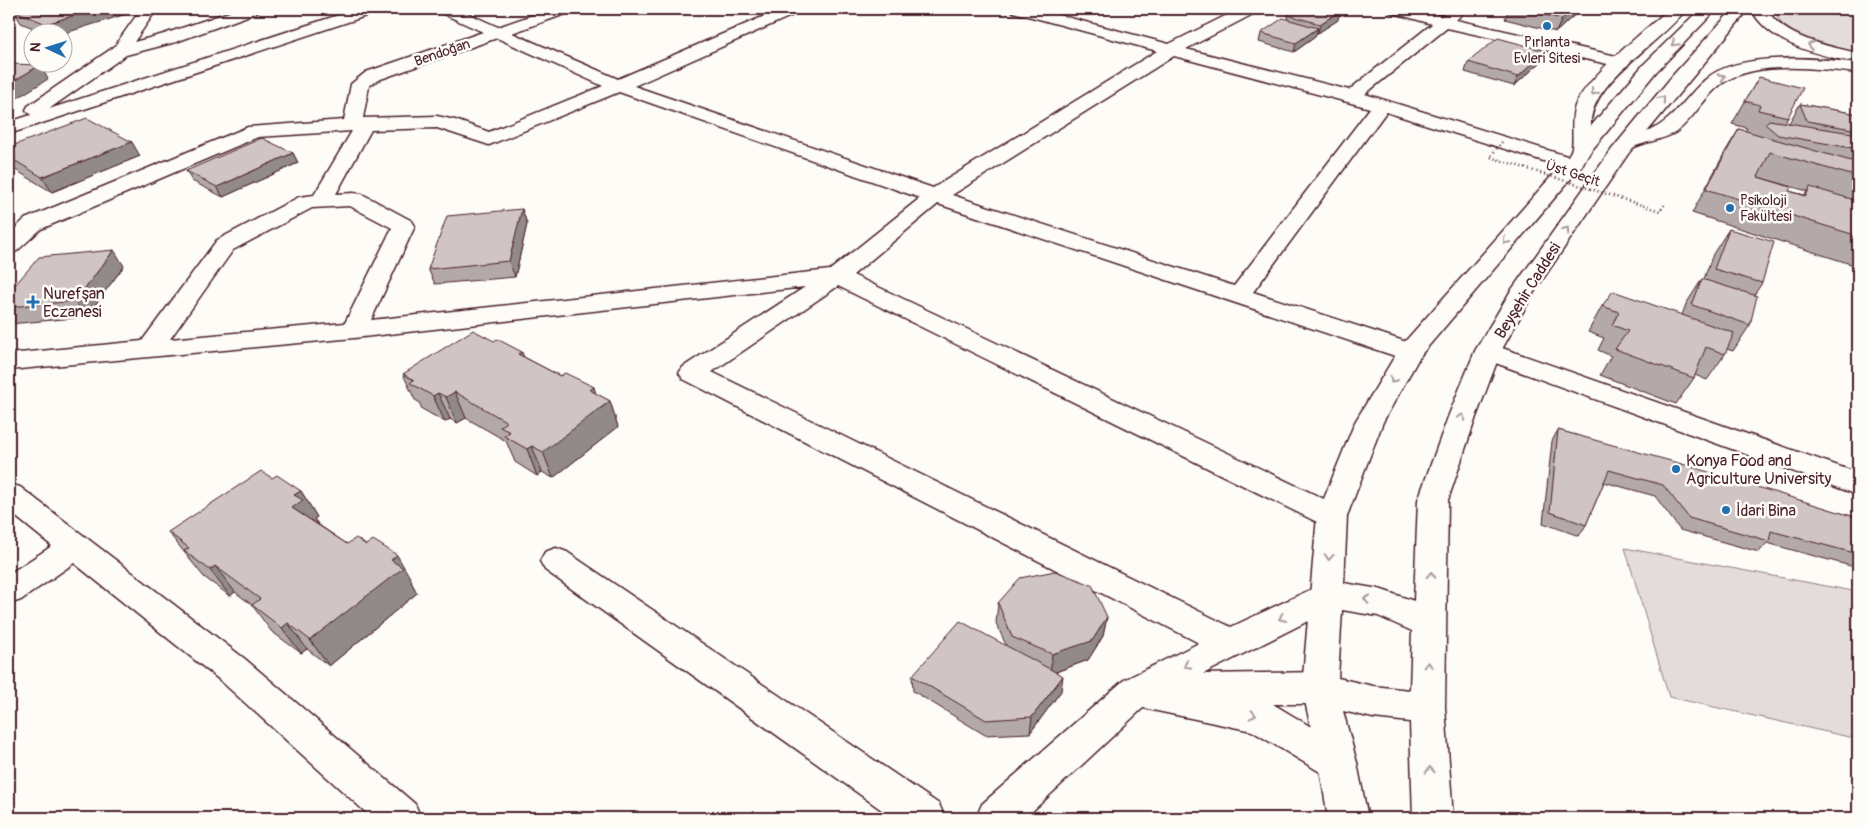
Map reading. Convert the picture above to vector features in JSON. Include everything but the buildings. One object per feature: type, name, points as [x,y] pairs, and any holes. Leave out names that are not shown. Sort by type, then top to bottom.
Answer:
[{"type":"street","points":[[120,52],[149,9]]},
{"type":"street","points":[[9,128],[120,52],[170,38],[252,9]]},
{"type":"street","points":[[9,128],[372,9]]},
{"type":"street","points":[[445,9],[618,86],[934,196],[1410,352]]},
{"type":"street","name":"Bendoğan","points":[[321,202],[359,124],[360,84],[372,76],[565,9]]},
{"type":"street","points":[[11,239],[33,224],[255,131],[359,124],[437,122],[448,124],[489,139],[618,86],[794,9]]},
{"type":"street","points":[[1019,9],[1352,96],[1502,142],[1577,156]]},
{"type":"street","points":[[1230,642],[692,373],[837,276],[934,196],[1171,50],[1251,9]]},
{"type":"street","points":[[1396,9],[1443,22],[1621,62]]},
{"type":"street","points":[[1352,96],[1461,9]]},
{"type":"street","points":[[1577,156],[1585,104],[1593,92],[1621,62],[1678,9]]},
{"type":"street","points":[[1348,818],[1338,763],[1320,688],[1332,516],[1370,422],[1410,352],[1650,68],[1709,9]]},
{"type":"street","name":"Beyşehir Caddesi","points":[[1427,707],[1433,500],[1462,417],[1488,351],[1522,292],[1628,142],[1680,78],[1741,9]]},
{"type":"street","points":[[1759,9],[1762,17],[1784,33],[1821,48],[1858,58]]},
{"type":"street","points":[[1628,142],[1647,140],[1674,126],[1715,80],[1732,72],[1758,66],[1773,65],[1812,64],[1858,68]]},
{"type":"street","points":[[1239,295],[1382,105]]},
{"type":"street","points":[[150,348],[225,245],[307,202],[354,200],[404,226],[354,330]]},
{"type":"street","points":[[9,362],[354,330],[837,276],[1332,516]]},
{"type":"street","points":[[1488,351],[1858,484]]},
{"type":"street","points":[[9,495],[233,670],[400,818]]},
{"type":"street","points":[[9,591],[76,546]]},
{"type":"street","points":[[556,561],[925,818]]},
{"type":"street","points":[[996,818],[1137,691],[1230,642],[1326,597],[1363,597],[1390,606],[1429,624]]},
{"type":"street","points":[[1137,691],[1320,688],[1351,698],[1376,703],[1402,707],[1427,707],[1433,818]]},
{"type":"street","points":[[1137,691],[1260,716],[1338,763]]},
{"type":"path","name":"Üst Geçit","points":[[1502,142],[1490,157],[1660,211],[1665,204]]},
{"type":"shaded area","points":[[1776,9],[1858,9],[1858,54],[1828,47],[1799,36],[1781,23],[1775,11]]},
{"type":"shaded area","points":[[1625,548],[1858,592],[1858,739],[1669,697]]},
{"type":"place","name":"Pırlanta Evleri Sitesi","points":[[1547,26]]},
{"type":"place","name":"Psikoloji Fakültesi","points":[[1730,208]]},
{"type":"place","name":"Nurefşan Eczanesi","points":[[33,302]]},
{"type":"place","name":"Konya Food and Agriculture University","points":[[1676,469]]},
{"type":"place","name":"İdari Bina","points":[[1726,510]]}]
